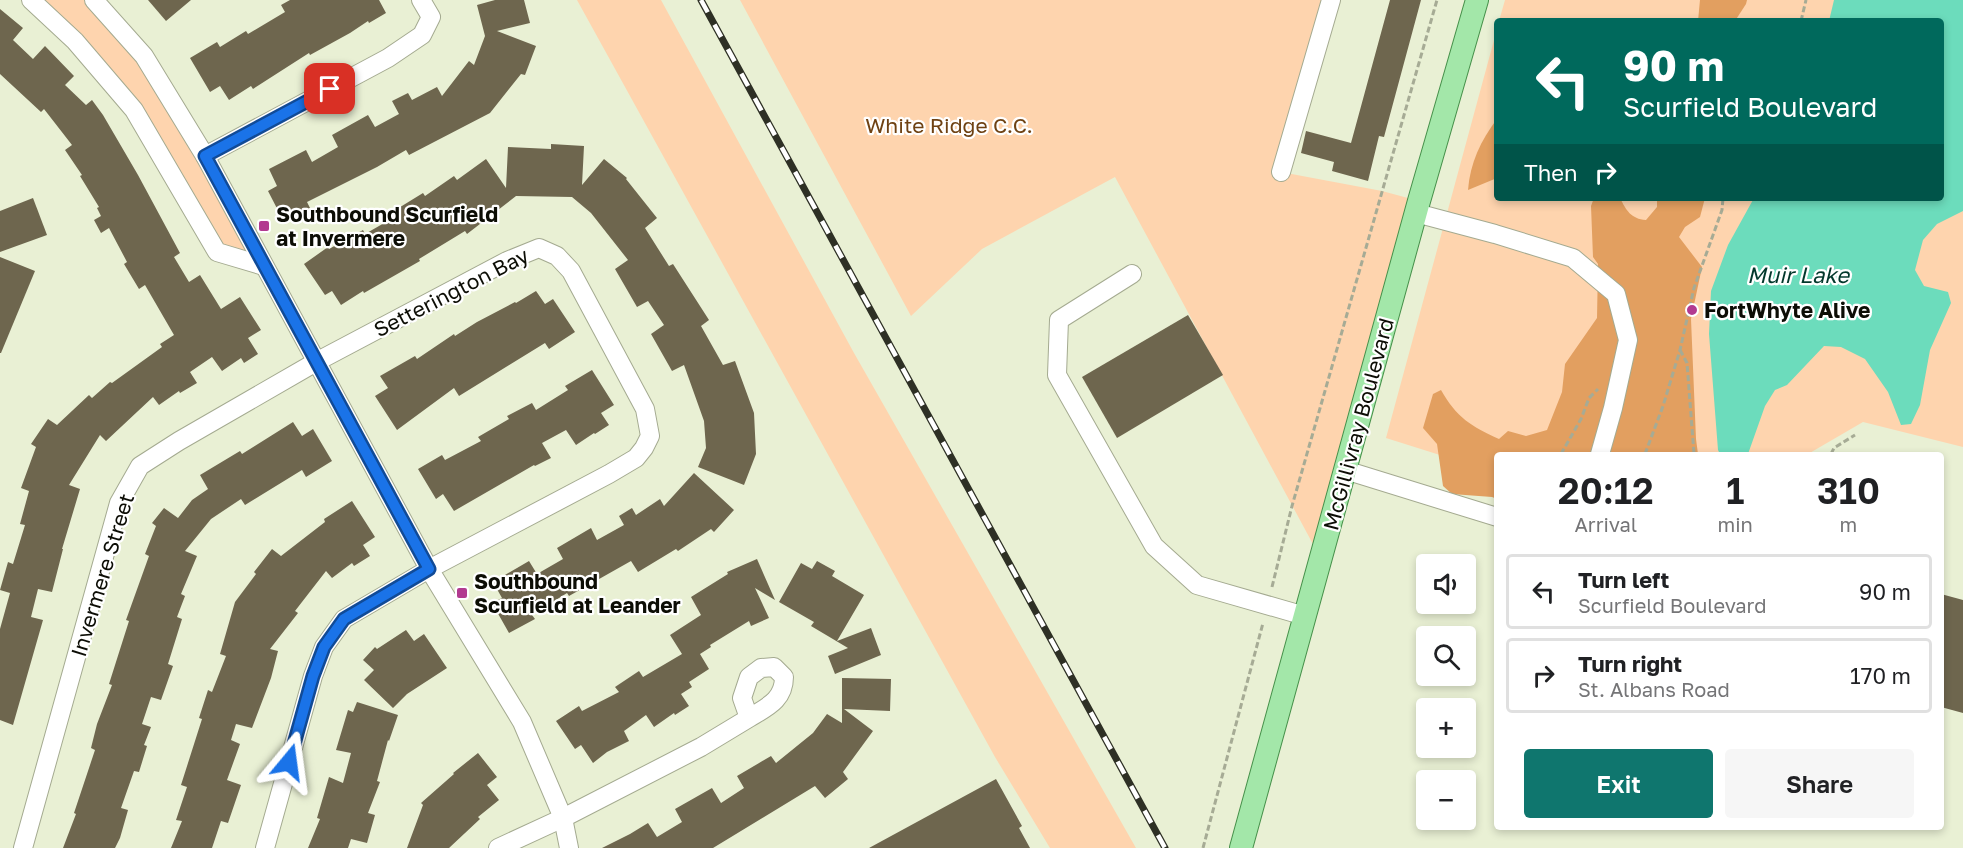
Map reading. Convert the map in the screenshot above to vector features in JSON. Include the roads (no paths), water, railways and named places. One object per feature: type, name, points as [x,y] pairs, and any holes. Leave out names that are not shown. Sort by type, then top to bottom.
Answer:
[{"type":"main road","name":"McGillivray Boulevard","points":[[1241,848],[1477,0]]},
{"type":"street","points":[[31,0],[75,41],[134,110],[217,252],[264,266]]},
{"type":"street","points":[[94,0],[144,56],[205,156],[429,569],[522,722],[563,818],[569,848]]},
{"type":"street","points":[[205,156],[388,58],[422,35],[431,17],[421,0]]},
{"type":"street","points":[[1281,172],[1331,0]]},
{"type":"street","points":[[1416,213],[1573,258],[1616,294],[1628,340],[1601,452]]},
{"type":"street","name":"Setterington Bay","points":[[316,362],[507,261],[539,248],[557,256],[571,271],[645,409],[650,436],[636,458],[429,569]]},
{"type":"street","points":[[1132,274],[1059,320],[1057,375],[1154,546],[1197,585],[1305,616]]},
{"type":"street","name":"Invermere Street","points":[[23,848],[119,503],[140,466],[316,362]]},
{"type":"street","points":[[1345,470],[1494,516]]},
{"type":"street","points":[[265,848],[313,676],[324,647],[344,619],[429,569]]},
{"type":"street","points":[[498,848],[563,818],[701,747],[749,718]]},
{"type":"water","name":"Muir Lake","points":[[1834,0],[1963,0],[1963,211],[1937,224],[1923,240],[1915,270],[1924,286],[1948,292],[1951,303],[1930,350],[1920,405],[1911,424],[1901,425],[1888,392],[1865,359],[1841,347],[1824,346],[1787,385],[1775,390],[1765,406],[1749,452],[1719,452],[1709,334],[1711,291],[1728,245],[1752,201],[1944,201],[1944,18],[1830,18]]},
{"type":"railway","points":[[701,0],[1165,848]]},
{"type":"place","name":"Southbound Scurfield at Invermere","points":[[264,226]]},
{"type":"place","name":"FortWhyte Alive","points":[[1692,310]]},
{"type":"place","name":"Southbound Scurfield at Leander","points":[[462,593]]},
{"type":"park label","name":"White Ridge C.C.","points":[[949,125]]}]
